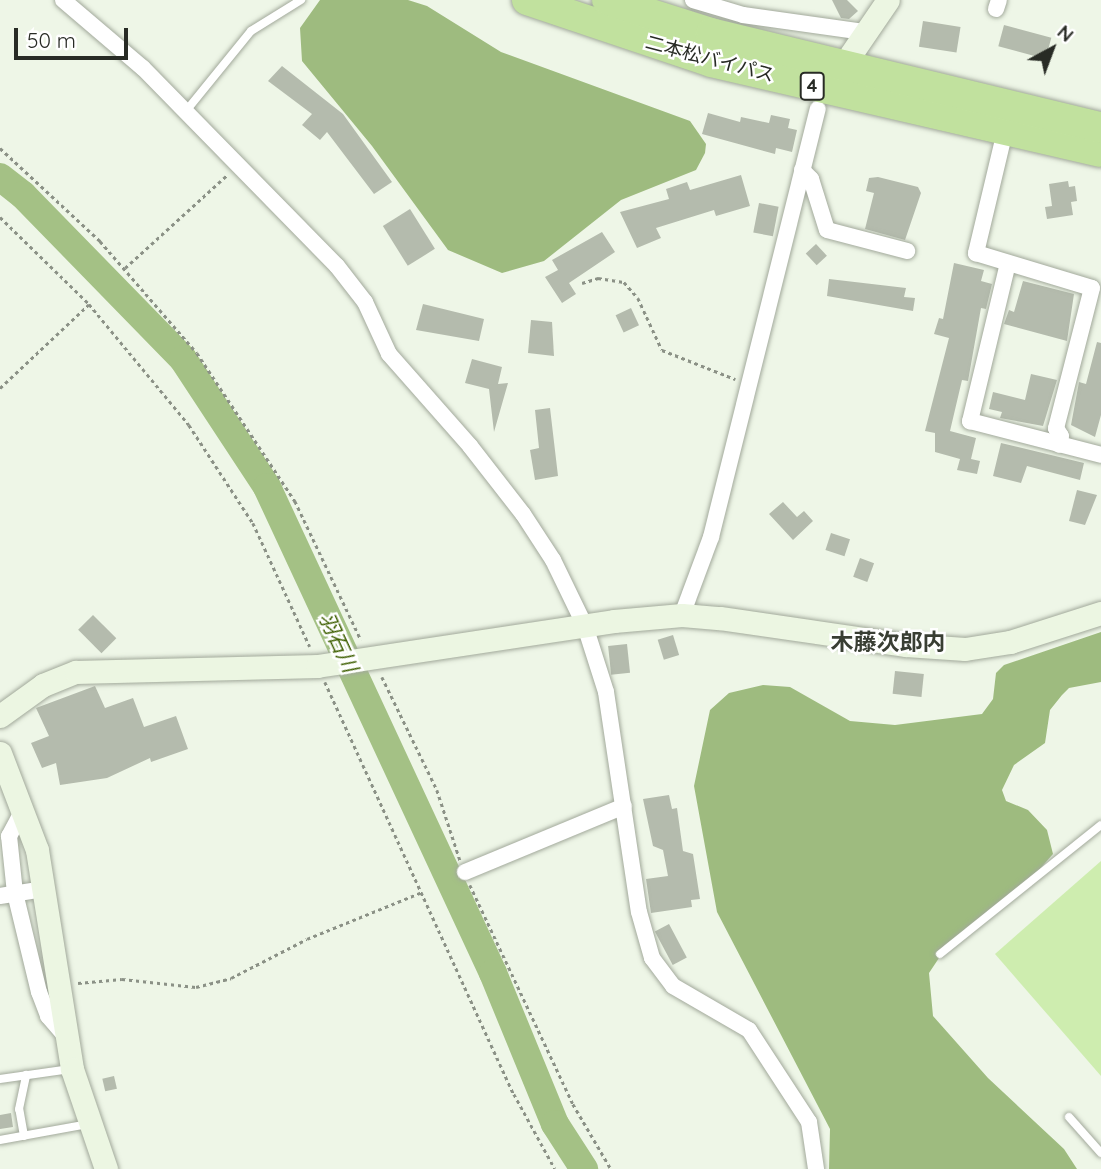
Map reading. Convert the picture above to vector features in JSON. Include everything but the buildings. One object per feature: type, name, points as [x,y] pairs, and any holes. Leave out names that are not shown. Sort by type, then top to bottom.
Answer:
[{"type":"highway","name":"二本松バイパス","points":[[529,0],[711,62],[1006,127],[1101,152]]},
{"type":"highway","name":"二本松バイパス","points":[[607,0],[712,33],[1101,127]]},
{"type":"street","points":[[63,0],[121,47],[240,163],[365,302],[389,354],[470,446],[523,514],[553,560],[585,626],[606,692],[639,912],[652,958],[673,986],[749,1030],[809,1122],[816,1169]]},
{"type":"street","points":[[693,0],[743,15],[864,32]]},
{"type":"street","points":[[851,54],[888,0]]},
{"type":"street","points":[[682,615],[703,564],[751,386],[818,109]]},
{"type":"street","points":[[1006,127],[976,253],[1092,288],[1056,428],[1061,436],[1059,445]]},
{"type":"street","points":[[802,170],[811,178],[827,230],[907,251]]},
{"type":"street","points":[[1008,263],[970,421],[1101,456]]},
{"type":"street","points":[[0,716],[43,685],[76,672],[322,665],[585,626],[682,615],[965,649],[1010,642],[1101,613]]},
{"type":"street","points":[[0,753],[23,810],[44,888],[72,1069],[88,1124],[106,1169]]},
{"type":"street","points":[[465,872],[624,806]]},
{"type":"street","points":[[23,810],[9,836],[8,895],[48,1016],[65,1037]]},
{"type":"street","points":[[8,895],[44,888]]},
{"type":"lane","points":[[186,111],[251,31],[301,0]]},
{"type":"lane","points":[[940,954],[1101,825]]},
{"type":"lane","points":[[0,1079],[72,1069]]},
{"type":"lane","points":[[24,1136],[19,1109],[26,1075]]},
{"type":"lane","points":[[1069,1117],[1101,1153]]},
{"type":"lane","points":[[0,1140],[88,1124]]},
{"type":"path","points":[[0,148],[125,268],[197,353],[267,455],[323,555],[437,790],[448,834],[465,872],[573,1104],[611,1169]]},
{"type":"path","points":[[125,268],[240,163]]},
{"type":"path","points":[[582,283],[598,278],[624,282],[638,298],[662,350],[751,386]]},
{"type":"path","points":[[0,388],[89,304]]},
{"type":"path","points":[[59,985],[122,979],[196,988],[231,978],[307,939],[422,892]]},
{"type":"green space","points":[[320,0],[408,0],[427,6],[501,52],[690,121],[706,144],[705,153],[696,170],[621,200],[544,261],[502,273],[448,250],[372,146],[302,61],[300,28]]},
{"type":"green space","points":[[1101,632],[1101,682],[1069,688],[1062,695],[1050,710],[1045,743],[1014,765],[1002,790],[1006,801],[1028,810],[1047,830],[1053,854],[1038,871],[949,943],[929,973],[933,1016],[988,1078],[1064,1149],[1077,1169],[829,1169],[830,1129],[717,912],[694,786],[710,710],[729,693],[763,685],[790,687],[850,721],[895,725],[982,714],[993,699],[996,673],[1004,665]]},
{"type":"green space","points":[[1101,861],[1101,1076],[995,954]]},
{"type":"waterway","name":"羽石川","points":[[0,177],[23,195],[183,359],[267,487],[493,973],[555,1124],[584,1169]]},
{"type":"district","name":"木藤次郎内","points":[[888,642]]}]
